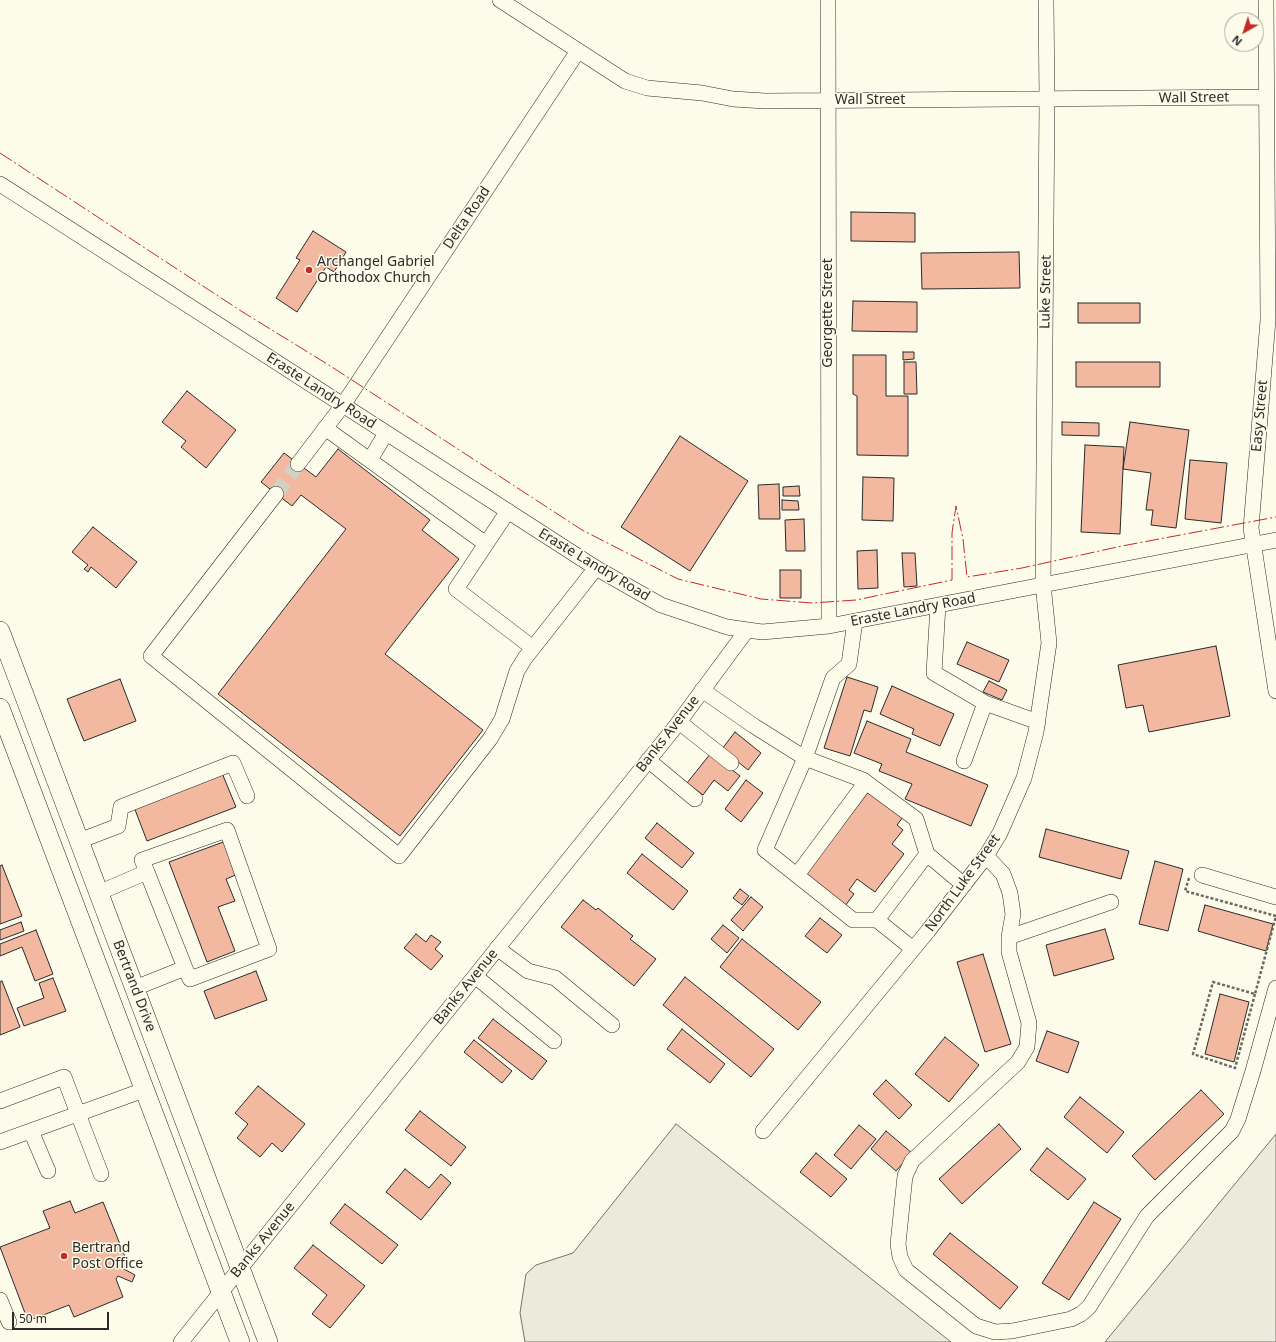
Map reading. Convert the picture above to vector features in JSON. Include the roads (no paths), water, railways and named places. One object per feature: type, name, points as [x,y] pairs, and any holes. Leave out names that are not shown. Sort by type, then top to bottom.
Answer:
[{"type":"main road","name":"Bertrand Drive","points":[[0,631],[268,1342]]},
{"type":"main road","name":"Bertrand Drive","points":[[0,708],[240,1342]]},
{"type":"street","name":"Wall Street","points":[[500,0],[616,76],[635,85],[647,88],[702,93],[749,101],[1047,100],[1266,97]]},
{"type":"street","name":"Georgette Street","points":[[828,0],[829,626]]},
{"type":"street","name":"Luke Street","points":[[1043,584],[1047,100],[1046,0]]},
{"type":"street","name":"Easy Street","points":[[1266,0],[1266,97],[1272,320],[1251,528],[1252,544],[1276,691]]},
{"type":"street","name":"Delta Road","points":[[298,464],[343,405],[578,51]]},
{"type":"street","name":"Eraste Landry Road","points":[[0,184],[596,568],[661,605],[727,627],[775,632],[829,626],[1276,540]]},
{"type":"street","points":[[325,428],[486,544]]},
{"type":"street","points":[[370,460],[386,433]]},
{"type":"street","points":[[276,494],[151,656],[399,856],[490,739],[502,719],[517,671],[533,648],[596,568]]},
{"type":"street","points":[[508,511],[456,589],[533,648]]},
{"type":"street","name":"North Luke Street","points":[[763,1131],[964,885],[986,856],[1000,833],[1024,778],[1038,722],[1049,643],[1043,584]]},
{"type":"street","points":[[938,605],[934,673],[985,703],[1038,722]]},
{"type":"street","points":[[855,621],[849,664],[833,678],[805,758],[765,850],[853,920],[877,920],[913,949]]},
{"type":"street","name":"Banks Avenue","points":[[181,1342],[679,722],[747,630]]},
{"type":"street","points":[[702,690],[754,726],[805,758],[866,782],[916,819],[927,854],[964,885]]},
{"type":"street","points":[[964,761],[985,703]]},
{"type":"street","points":[[679,722],[731,763]]},
{"type":"street","points":[[648,760],[694,799]]},
{"type":"street","points":[[79,841],[118,826],[122,807],[233,763],[247,796]]},
{"type":"street","points":[[797,875],[866,782]]},
{"type":"street","points":[[227,830],[269,948],[190,980],[185,968],[142,860],[227,830]]},
{"type":"street","points":[[877,920],[927,854]]},
{"type":"street","points":[[986,856],[1003,874],[1010,893],[1013,914],[1009,937],[1010,957],[1029,1023],[1027,1047],[1018,1062],[912,1161],[905,1176],[898,1244],[900,1257],[906,1270],[969,1322],[976,1326],[995,1332],[1012,1331],[1071,1319],[1081,1314],[1089,1307],[1147,1216],[1232,1131],[1238,1119],[1253,1071],[1276,988]]},
{"type":"street","points":[[98,893],[146,872]]},
{"type":"street","points":[[1202,875],[1276,897]]},
{"type":"street","points":[[1009,937],[1111,902]]},
{"type":"street","points":[[497,948],[528,971],[555,978],[612,1025]]},
{"type":"street","points":[[135,988],[185,968]]},
{"type":"street","points":[[475,976],[554,1041]]},
{"type":"street","points":[[0,1101],[64,1077],[80,1114],[101,1174]]},
{"type":"street","points":[[0,1142],[144,1090]]},
{"type":"street","points":[[31,1131],[48,1171]]},
{"type":"street","points":[[0,1300],[8,1322]]},
{"type":"tunnel","points":[[276,494],[298,464]]},
{"type":"place","name":"Archangel Gabriel Orthodox Church","points":[[309,270]]},
{"type":"place","name":"Bertrand Post Office","points":[[64,1256]]}]
